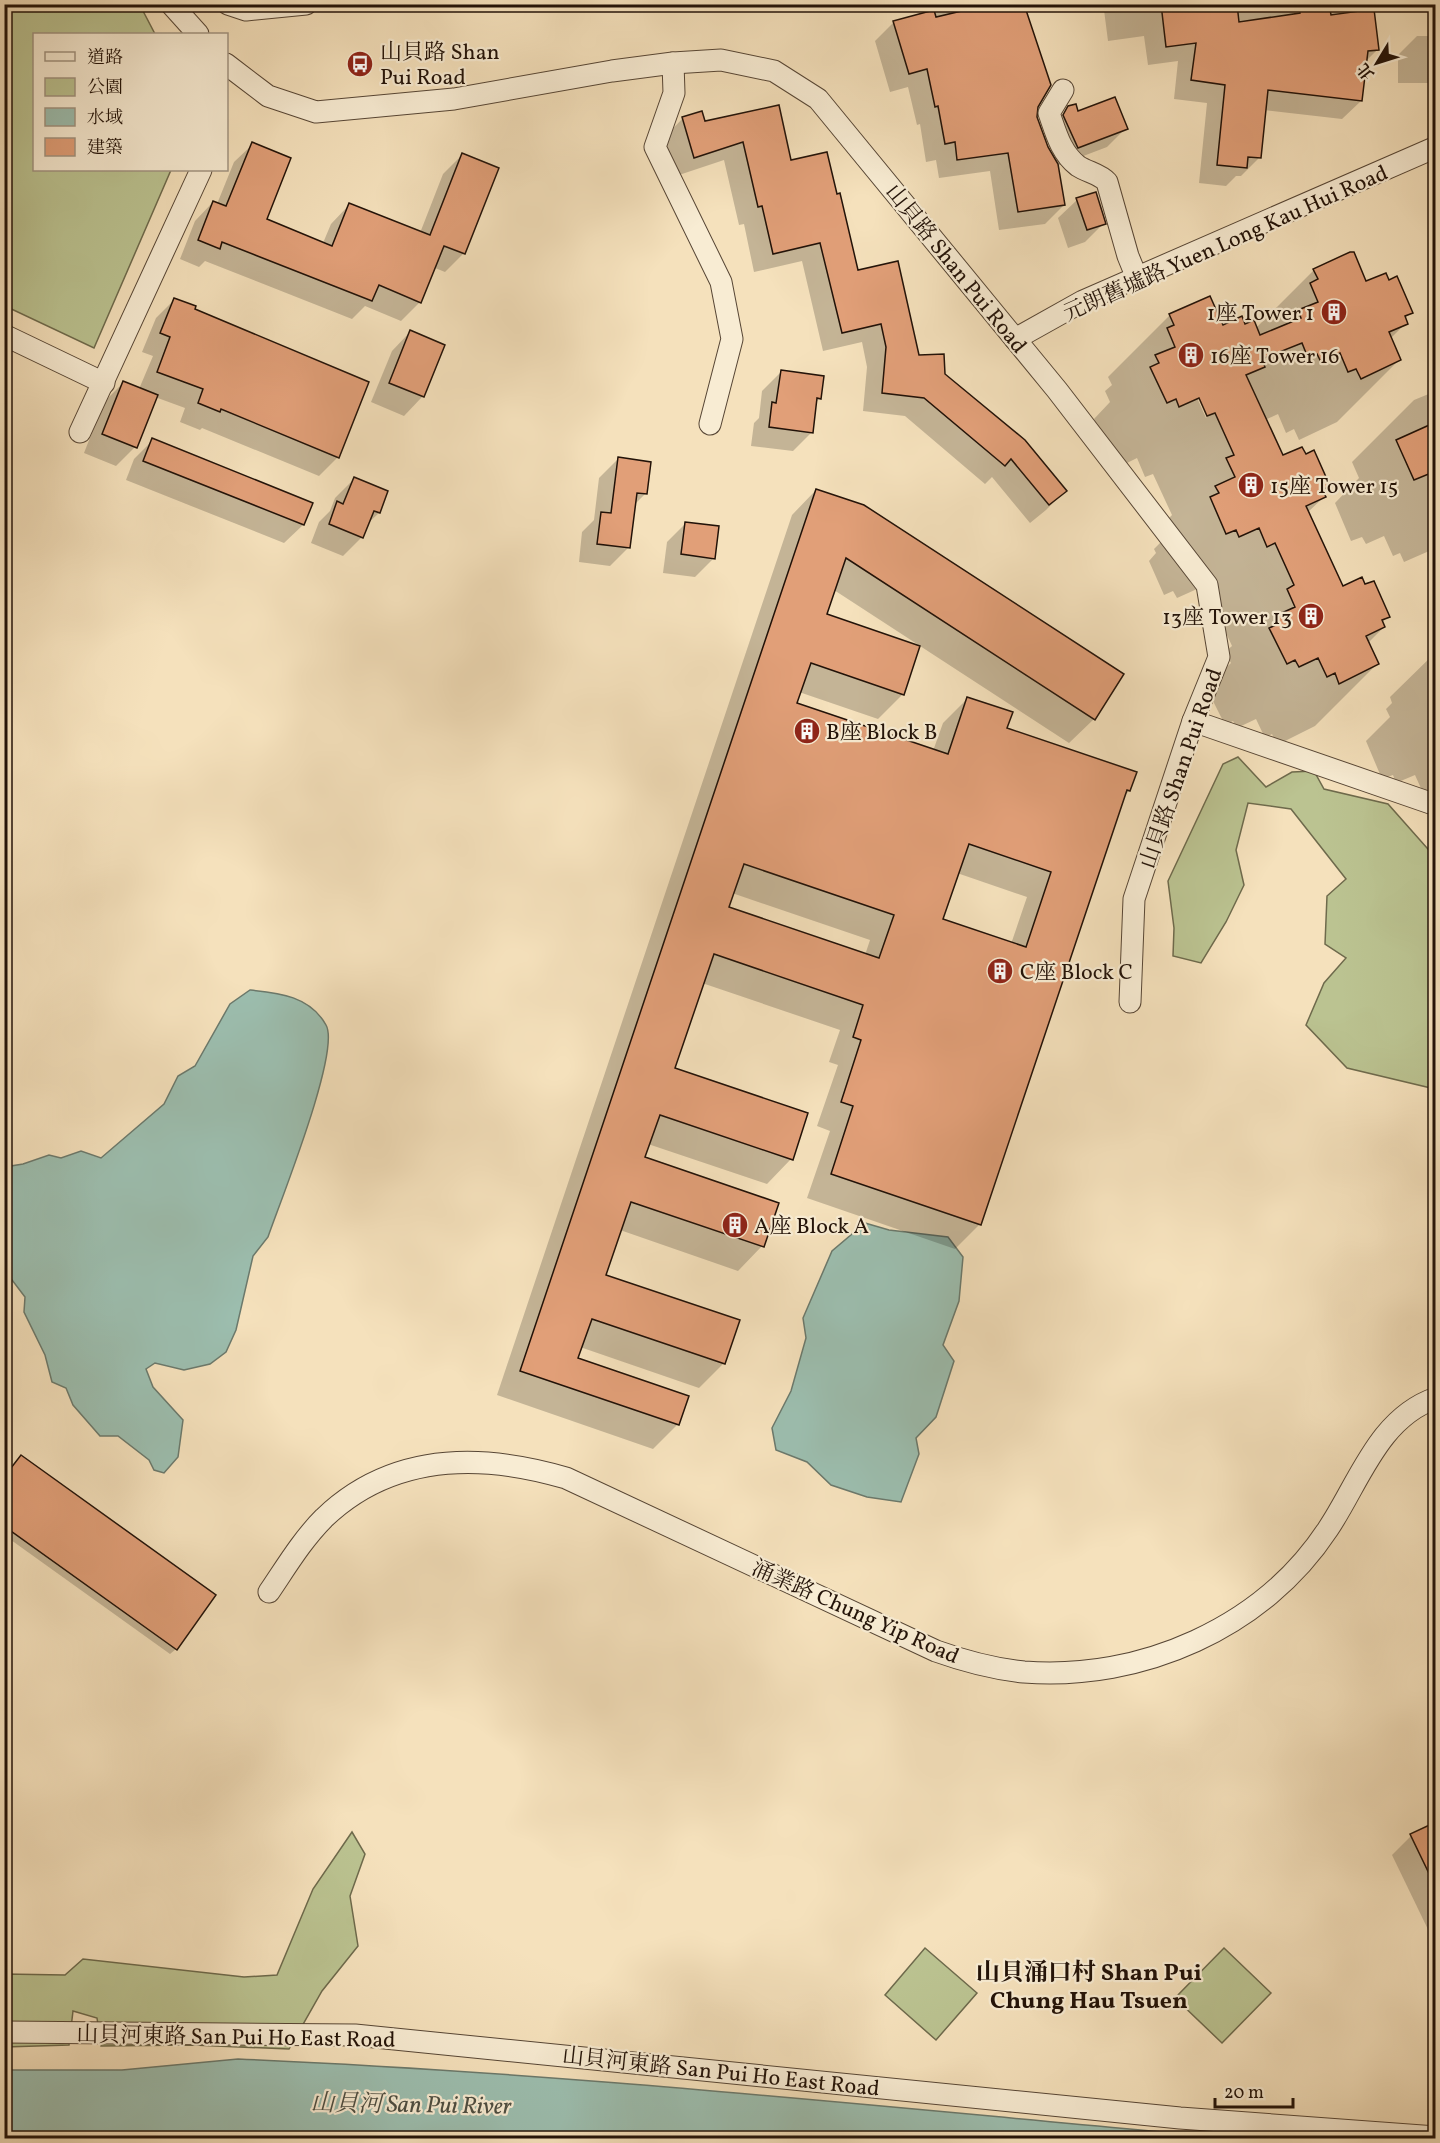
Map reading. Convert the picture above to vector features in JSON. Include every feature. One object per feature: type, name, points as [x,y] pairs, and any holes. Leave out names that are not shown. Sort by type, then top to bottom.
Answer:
[{"type":"street","points":[[171,4],[197,33]]},
{"type":"street","points":[[228,4],[246,10],[306,4]]},
{"type":"street","name":"山貝路 Shan Pui Road","points":[[228,66],[268,96],[316,112],[454,99],[612,71],[673,63],[721,60],[774,70],[818,99],[1057,390],[1207,585],[1219,657],[1193,721],[1134,899],[1130,1002]]},
{"type":"street","points":[[673,63],[674,93],[655,147],[721,282],[732,339],[710,424]]},
{"type":"street","points":[[1063,90],[1050,113],[1062,149],[1077,165],[1107,182],[1128,256],[1137,278]]},
{"type":"street","name":"元朗舊墟路 Yuen Long Kau Hui Road","points":[[1015,339],[1083,301],[1436,147]]},
{"type":"street","points":[[80,432],[201,171]]},
{"type":"street","points":[[4,335],[104,383]]},
{"type":"street","points":[[1193,721],[1436,805]]},
{"type":"street","name":"涌業路 Chung Yip Road","points":[[270,1592],[303,1542],[325,1518],[367,1487],[411,1469],[438,1464],[473,1461],[502,1463],[532,1468],[566,1478],[936,1651],[963,1660],[1023,1672],[1099,1670],[1145,1660],[1179,1648],[1215,1632],[1258,1603],[1292,1573],[1326,1532],[1366,1463],[1388,1431],[1401,1418],[1436,1398]]},
{"type":"street","name":"山貝河東路 San Pui Ho East Road","points":[[4,2032],[355,2035],[1180,2118],[1436,2137]]},
{"type":"green space","points":[[4,5],[134,5],[143,11],[154,33],[33,33],[33,171],[171,171],[94,348],[5,306]]},
{"type":"green space","points":[[1238,757],[1266,787],[1292,772],[1314,771],[1324,789],[1388,804],[1435,857],[1435,1089],[1347,1068],[1306,1025],[1324,983],[1346,958],[1325,944],[1327,896],[1346,879],[1291,809],[1248,803],[1236,850],[1244,885],[1226,922],[1201,963],[1173,956],[1174,928],[1168,881],[1223,764]]},
{"type":"green space","points":[[352,1832],[365,1854],[350,1896],[358,1946],[322,1991],[289,2049],[193,2045],[101,2046],[97,2018],[73,2011],[69,2045],[5,2047],[4,1974],[65,1975],[83,1959],[244,1977],[277,1975],[313,1889]]},
{"type":"green space","points":[[925,1948],[977,1993],[936,2040],[885,1995]]},
{"type":"green space","points":[[1224,1948],[1271,1993],[1222,2043],[1175,1998]]},
{"type":"water","points":[[250,990],[293,998],[303,1002],[319,1015],[326,1025],[328,1040],[325,1064],[307,1128],[268,1237],[253,1256],[236,1330],[226,1352],[210,1364],[184,1370],[155,1363],[146,1369],[153,1387],[183,1420],[178,1457],[164,1473],[154,1470],[149,1460],[118,1436],[100,1436],[73,1405],[66,1388],[52,1382],[45,1355],[24,1312],[25,1297],[9,1276],[4,1236],[5,1167],[23,1164],[49,1155],[61,1158],[81,1151],[101,1158],[164,1104],[178,1076],[195,1066],[230,1004]]},
{"type":"water","points":[[865,1223],[889,1230],[948,1237],[963,1257],[959,1301],[943,1345],[954,1361],[936,1417],[916,1438],[919,1454],[901,1502],[867,1497],[831,1485],[807,1462],[776,1450],[772,1428],[791,1391],[806,1338],[803,1318],[832,1251]]},
{"type":"water","name":"山貝河 San Pui River","points":[[238,2059],[487,2073],[1231,2138],[13,2138],[5,2134],[5,2070],[122,2070]]},
{"type":"building","points":[[991,4],[1024,4],[1051,85],[1038,107],[1037,117],[1048,147],[1058,164],[1065,205],[1018,212],[1008,153],[957,160],[955,142],[945,144],[938,106],[935,107],[927,69],[909,74],[893,21],[934,10],[936,17]]},
{"type":"building","points":[[1161,4],[1237,4],[1239,22],[1300,13],[1299,4],[1329,4],[1331,15],[1374,9],[1379,50],[1368,51],[1362,101],[1268,90],[1261,158],[1248,157],[1247,168],[1217,165],[1225,85],[1191,80],[1196,43],[1166,47]]},
{"type":"building","points":[[1115,97],[1128,129],[1078,148],[1063,115],[1068,106],[1076,104],[1078,111]]},
{"type":"building","points":[[779,105],[791,160],[827,152],[837,194],[840,193],[858,270],[898,261],[919,355],[944,354],[945,374],[1025,440],[1067,491],[1049,505],[1011,459],[1005,466],[924,398],[882,393],[886,347],[881,324],[842,333],[820,243],[773,254],[762,206],[758,207],[743,142],[694,158],[682,117],[702,111],[705,121]]},
{"type":"building","points":[[252,142],[291,158],[267,219],[332,246],[349,203],[430,235],[462,153],[499,168],[465,254],[444,246],[421,303],[379,285],[372,301],[222,242],[220,249],[198,240],[213,201],[226,206]]},
{"type":"building","points":[[1096,192],[1106,224],[1087,230],[1076,198]]},
{"type":"building","points":[[1354,252],[1366,281],[1386,273],[1389,280],[1397,276],[1413,313],[1405,316],[1408,324],[1389,332],[1401,360],[1361,379],[1356,369],[1348,372],[1340,353],[1321,362],[1317,354],[1308,358],[1302,343],[1262,359],[1265,367],[1246,375],[1283,455],[1302,447],[1306,454],[1314,450],[1330,486],[1322,490],[1326,497],[1306,506],[1343,586],[1362,577],[1365,584],[1374,581],[1390,617],[1382,620],[1385,627],[1366,636],[1379,664],[1339,684],[1335,673],[1327,677],[1318,658],[1299,667],[1295,660],[1287,664],[1269,628],[1278,624],[1275,616],[1295,607],[1287,589],[1294,585],[1275,543],[1267,547],[1259,528],[1239,537],[1236,530],[1226,534],[1210,497],[1219,493],[1215,486],[1235,477],[1226,458],[1234,455],[1215,413],[1207,416],[1199,398],[1179,407],[1176,399],[1167,403],[1150,367],[1159,363],[1155,355],[1175,347],[1167,328],[1174,325],[1169,314],[1210,296],[1223,325],[1242,316],[1245,324],[1254,320],[1260,335],[1301,318],[1298,310],[1318,302],[1310,283],[1318,279],[1313,269]]},
{"type":"building","points":[[174,298],[369,382],[339,458],[221,409],[220,412],[198,403],[203,389],[157,372],[170,337],[160,333]]},
{"type":"building","points":[[410,330],[445,345],[424,397],[389,383]]},
{"type":"building","points":[[781,370],[824,376],[821,399],[817,398],[813,433],[769,427],[772,402],[776,403]]},
{"type":"building","points":[[123,381],[158,395],[137,448],[102,434]]},
{"type":"building","points":[[1436,422],[1436,471],[1414,480],[1396,440]]},
{"type":"building","points":[[152,438],[313,503],[304,525],[143,461]]},
{"type":"building","points":[[618,457],[651,462],[647,494],[637,493],[630,548],[597,544],[601,512],[611,513]]},
{"type":"building","points":[[354,477],[388,491],[380,513],[374,511],[363,538],[329,524],[337,501],[343,504]]},
{"type":"building","points":[[816,489],[864,505],[1124,674],[1095,720],[846,558],[827,614],[920,646],[904,695],[811,663],[797,703],[948,754],[967,697],[1013,712],[1007,728],[1137,772],[1130,791],[1127,790],[981,1225],[831,1174],[853,1106],[841,1102],[861,1040],[853,1037],[863,1005],[714,954],[675,1068],[808,1113],[793,1160],[660,1115],[645,1157],[779,1203],[764,1247],[631,1202],[606,1275],[740,1320],[725,1364],[592,1319],[578,1358],[689,1396],[679,1425],[520,1371]],"holes":[[[969,844],[1051,872],[1026,947],[943,919]],[[744,864],[894,915],[879,958],[729,907]]]},
{"type":"building","points":[[685,522],[719,526],[715,559],[681,554]]},
{"type":"building","points":[[21,1455],[216,1595],[177,1650],[4,1526],[4,1477]]},
{"type":"building","points":[[1436,1822],[1436,1888],[1410,1834]]},
{"type":"place","name":"山貝路 Shan Pui Road","points":[[360,64]]},
{"type":"place","name":"1座 Tower 1","points":[[1334,312]]},
{"type":"place","name":"16座 Tower 16","points":[[1191,355]]},
{"type":"place","name":"15座 Tower 15","points":[[1251,485]]},
{"type":"place","name":"13座 Tower 13","points":[[1311,616]]},
{"type":"place","name":"B座 Block B","points":[[807,731]]},
{"type":"place","name":"C座 Block C","points":[[1000,971]]},
{"type":"place","name":"A座 Block A","points":[[735,1225]]},
{"type":"district","name":"山貝涌口村 Shan Pui Chung Hau Tsuen","points":[[1089,1986]]}]
